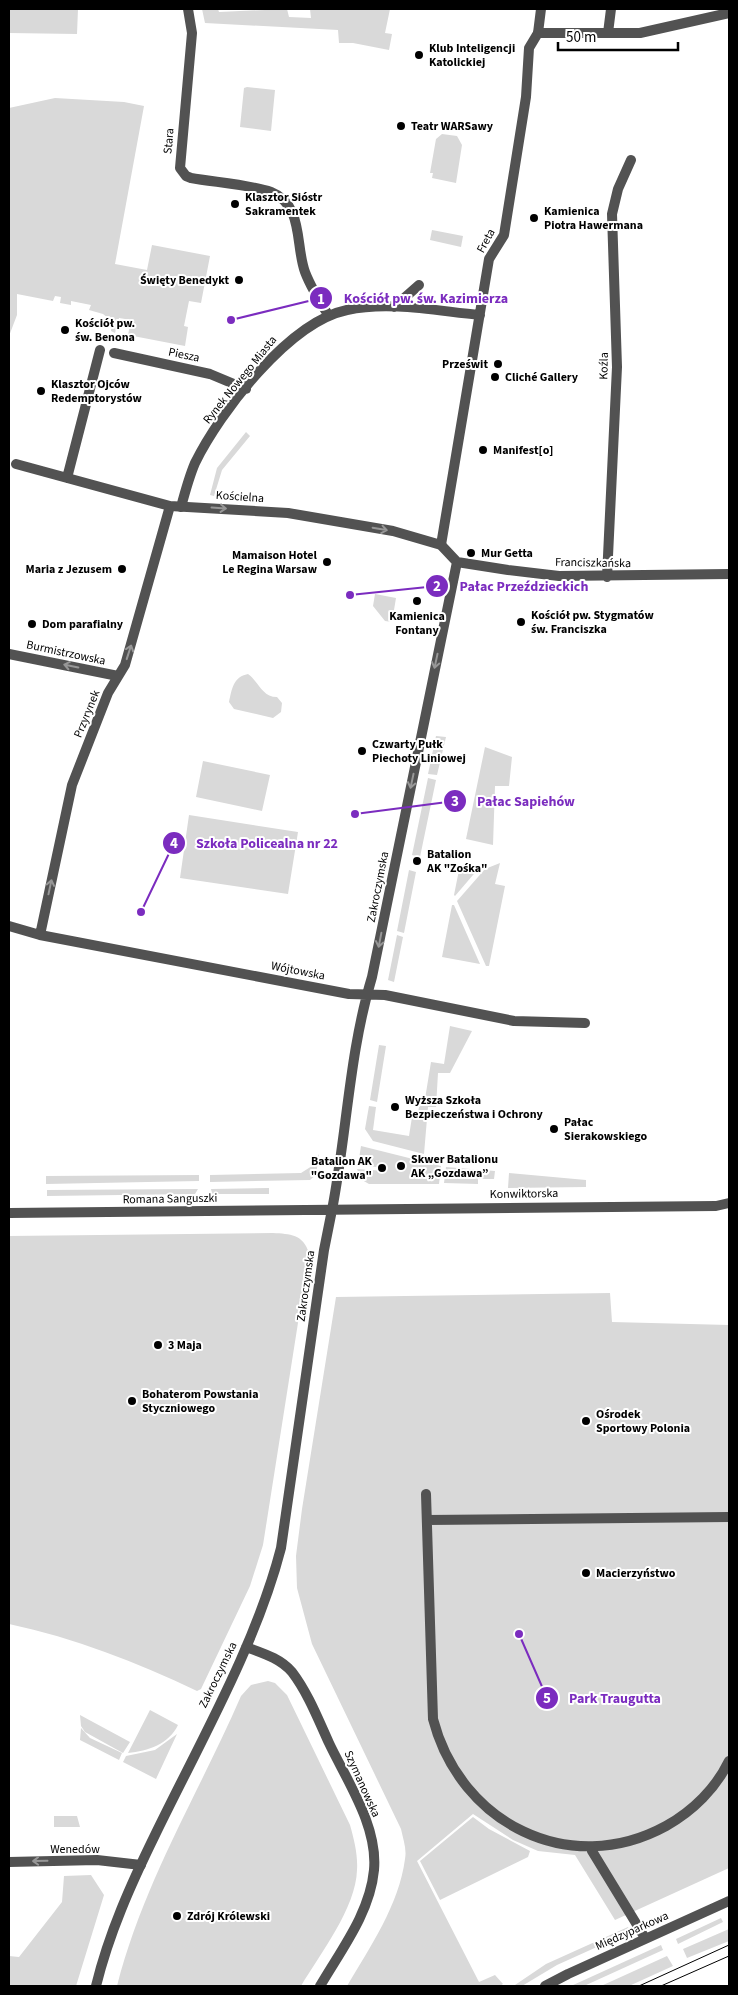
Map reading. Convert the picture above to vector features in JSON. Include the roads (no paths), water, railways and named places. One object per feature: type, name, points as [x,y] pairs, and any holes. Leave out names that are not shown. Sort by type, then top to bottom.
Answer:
[{"type":"street","name":"Stara","points":[[188,9],[192,33],[180,168],[186,176],[192,178],[270,192],[284,201],[297,222],[300,256],[305,272],[319,302],[329,316]]},
{"type":"street","name":"Freta","points":[[441,545],[489,259],[504,235],[526,97],[529,48],[538,33],[541,9]]},
{"type":"street","points":[[608,33],[611,9]]},
{"type":"street","points":[[538,33],[654,31],[729,13]]},
{"type":"street","name":"Koźla","points":[[607,577],[617,367],[612,214],[618,189],[631,160]]},
{"type":"street","points":[[394,307],[419,285]]},
{"type":"street","name":"Rynek Nowego Miasta","points":[[175,506],[196,461],[216,427],[289,340],[329,316],[347,310],[394,307],[480,315]]},
{"type":"street","points":[[67,478],[100,350]]},
{"type":"street","name":"Piesza","points":[[114,354],[210,374],[246,389]]},
{"type":"street","name":"Kościelna","points":[[16,464],[175,506],[288,513],[393,531],[441,545]]},
{"type":"street","name":"Przyrynek","points":[[40,935],[72,785],[108,693],[125,666],[175,506]]},
{"type":"street","points":[[441,545],[457,562]]},
{"type":"street","name":"Franciszkańska","points":[[457,562],[559,576],[607,577],[729,574]]},
{"type":"street","name":"Zakroczymska","points":[[96,1986],[111,1937],[141,1865],[246,1647],[272,1583],[281,1548],[324,1250],[341,1162],[342,1139],[360,1026],[457,562]]},
{"type":"street","name":"Burmistrzowska","points":[[9,654],[118,676]]},
{"type":"street","name":"Wójtowska","points":[[9,926],[40,935],[349,994],[385,995],[514,1021],[585,1023]]},
{"type":"street","name":"Konwiktorska","points":[[332,1210],[716,1206],[729,1203]]},
{"type":"street","name":"Konwiktorska","points":[[716,1206],[729,1210]]},
{"type":"street","name":"Romana Sanguszki","points":[[9,1213],[332,1210]]},
{"type":"street","points":[[426,1494],[433,1719],[448,1760],[472,1795],[507,1823],[531,1835],[549,1841],[591,1847],[622,1843],[673,1822],[703,1798],[729,1761]]},
{"type":"street","points":[[427,1520],[729,1517]]},
{"type":"street","name":"Szymanowska","points":[[246,1647],[282,1662],[298,1682],[365,1818],[373,1847],[374,1870],[368,1898],[360,1917],[320,1986]]},
{"type":"street","points":[[591,1847],[592,1852],[645,1938]]},
{"type":"street","name":"Wenedów","points":[[9,1862],[98,1860],[141,1865]]},
{"type":"street","name":"Międzyparkowa","points":[[545,1986],[645,1938],[729,1901]]},
{"type":"tram line","points":[[639,1986],[729,1945]]},
{"type":"tram line","points":[[661,1986],[729,1956]]},
{"type":"place","name":"Klub Inteligencji Katolickiej","points":[[419,55]]},
{"type":"place","name":"Teatr WARSawy","points":[[401,126]]},
{"type":"place","name":"Klasztor Sióstr Sakramentek","points":[[235,204]]},
{"type":"place","name":"Kamienica Piotra Hawermana","points":[[534,218]]},
{"type":"place","name":"Święty Benedykt","points":[[239,280]]},
{"type":"place","name":"Kościół pw. św. Kazimierza","points":[[231,320]]},
{"type":"place","name":"Kościół pw. św. Benona","points":[[65,330]]},
{"type":"place","name":"Prześwit","points":[[498,364]]},
{"type":"place","name":"Cliché Gallery","points":[[495,377]]},
{"type":"place","name":"Klasztor Ojców Redemptorystów","points":[[41,391]]},
{"type":"place","name":"Manifest[o]","points":[[483,450]]},
{"type":"place","name":"Mur Getta","points":[[471,553]]},
{"type":"place","name":"Mamaison Hotel Le Regina Warsaw","points":[[327,562]]},
{"type":"place","name":"Maria z Jezusem","points":[[122,569]]},
{"type":"place","name":"Pałac Przeździeckich","points":[[350,595]]},
{"type":"place","name":"Kamienica Fontany","points":[[417,601]]},
{"type":"place","name":"Kościół pw. Stygmatów św. Franciszka","points":[[521,622]]},
{"type":"place","name":"Dom parafialny","points":[[32,624]]},
{"type":"place","name":"Czwarty Pułk Piechoty Liniowej","points":[[362,751]]},
{"type":"place","name":"Pałac Sapiehów","points":[[355,814]]},
{"type":"place","name":"Batalion AK \"Zośka\"","points":[[417,861]]},
{"type":"place","name":"Szkoła Policealna nr 22","points":[[141,912]]},
{"type":"place","name":"Wyższa Szkoła Bezpieczeństwa i Ochrony","points":[[395,1107]]},
{"type":"place","name":"Pałac Sierakowskiego","points":[[554,1129]]},
{"type":"place","name":"Skwer Batalionu AK „Gozdawa”","points":[[401,1166]]},
{"type":"place","name":"Batalion AK \"Gozdawa\"","points":[[382,1168]]},
{"type":"place","name":"3 Maja","points":[[158,1345]]},
{"type":"place","name":"Bohaterom Powstania Styczniowego","points":[[132,1401]]},
{"type":"place","name":"Ośrodek Sportowy Polonia","points":[[586,1421]]},
{"type":"place","name":"Macierzyństwo","points":[[586,1573]]},
{"type":"place","name":"Park Traugutta","points":[[519,1634]]},
{"type":"place","name":"Zdrój Królewski","points":[[177,1916]]}]
